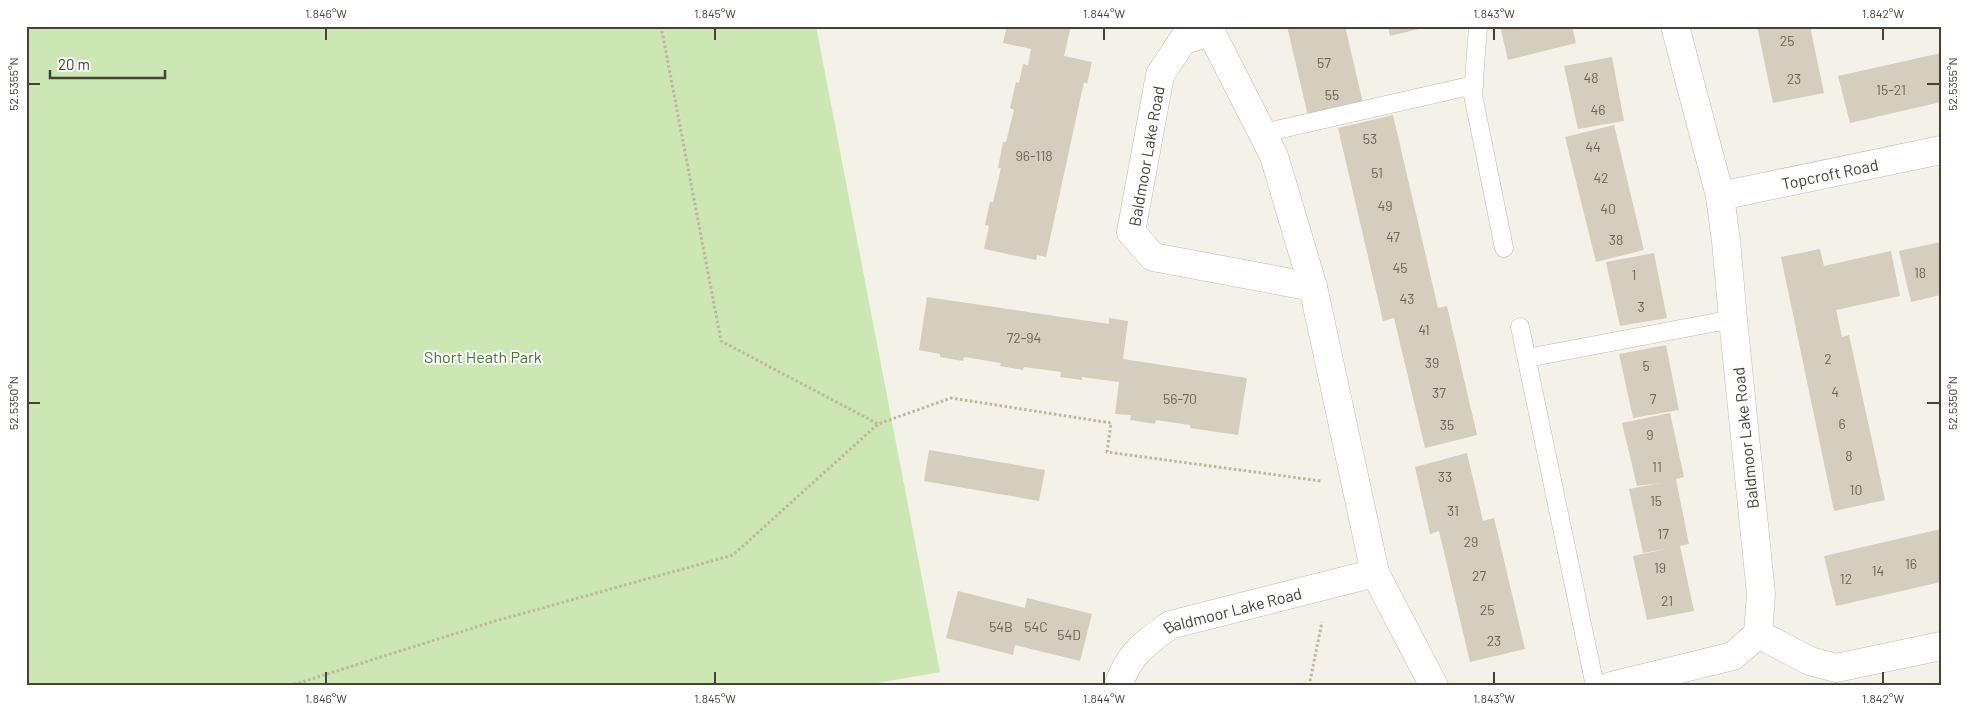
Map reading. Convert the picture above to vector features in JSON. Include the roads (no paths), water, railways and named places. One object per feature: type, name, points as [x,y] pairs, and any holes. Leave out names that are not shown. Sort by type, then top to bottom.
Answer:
[{"type":"street","points":[[1675,26],[1720,196]]},
{"type":"street","name":"Baldmoor Lake Road","points":[[1313,286],[1153,257],[1131,232],[1160,75],[1183,40],[1211,29],[1274,156],[1313,286],[1375,573],[1434,686]]},
{"type":"street","name":"Topcroft Road","points":[[1720,196],[1941,150]]},
{"type":"street","name":"Baldmoor Lake Road","points":[[1720,196],[1761,594],[1758,634]]},
{"type":"street","name":"Baldmoor Lake Road","points":[[1118,686],[1124,668],[1143,644],[1170,625],[1375,573]]},
{"type":"street","points":[[1611,686],[1733,656],[1758,634],[1810,661],[1836,668],[1941,646]]},
{"type":"lane","points":[[1478,26],[1473,95],[1504,248]]},
{"type":"lane","points":[[1263,133],[1474,85]]},
{"type":"lane","points":[[1527,358],[1733,319]]},
{"type":"lane","points":[[1520,327],[1595,686]]},
{"type":"park label","name":"Short Heath Park","points":[[483,356]]}]
